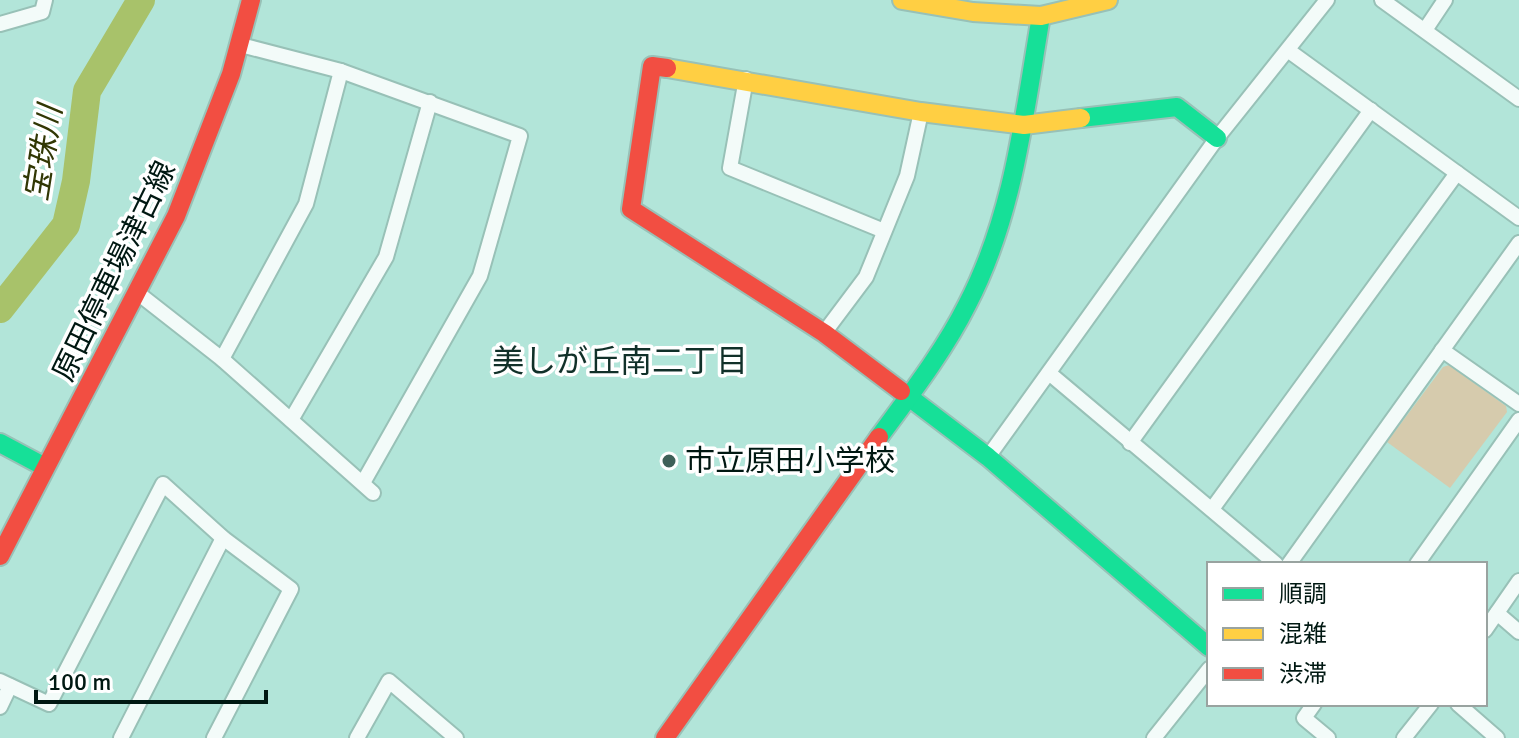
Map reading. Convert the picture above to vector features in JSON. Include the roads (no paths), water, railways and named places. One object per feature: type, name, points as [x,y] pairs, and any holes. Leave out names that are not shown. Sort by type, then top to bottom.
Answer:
[{"type":"street","points":[[0,24],[42,12],[45,0]]},
{"type":"street","name":"原田停車場津古線","points":[[0,556],[139,294],[196,169],[241,45],[251,0]]},
{"type":"street","points":[[902,0],[973,12],[1108,0]]},
{"type":"street","points":[[988,457],[1217,138],[1327,0]]},
{"type":"street","points":[[1382,0],[1519,99]]},
{"type":"street","points":[[1425,30],[1445,0]]},
{"type":"street","points":[[665,738],[908,397],[967,306],[996,238],[1012,186],[1041,8]]},
{"type":"street","points":[[139,294],[222,359],[368,487],[480,276],[520,136],[341,71],[241,45]]},
{"type":"street","points":[[1289,51],[1519,218]]},
{"type":"street","points":[[1207,645],[988,457],[824,333],[631,209],[652,66],[746,79],[921,112],[1024,125],[1177,107],[1217,138]]},
{"type":"street","points":[[222,359],[306,204],[341,71]]},
{"type":"street","points":[[746,79],[730,168],[884,231]]},
{"type":"street","points":[[291,420],[386,257],[430,102]]},
{"type":"street","points":[[1130,443],[1371,110]]},
{"type":"street","points":[[824,333],[866,277],[907,176],[921,112]]},
{"type":"street","points":[[1212,509],[1457,173]]},
{"type":"street","points":[[1290,562],[1519,243]]},
{"type":"street","points":[[1442,350],[1519,404]]},
{"type":"street","points":[[1049,373],[1274,562]]},
{"type":"street","points":[[1418,562],[1519,420]]},
{"type":"street","points":[[0,443],[45,467]]},
{"type":"street","points":[[0,707],[5,683],[49,704],[163,484],[223,538],[291,589],[214,738]]},
{"type":"street","points":[[121,738],[223,538]]},
{"type":"street","points":[[1487,627],[1519,581]]},
{"type":"street","points":[[1497,613],[1519,632]]},
{"type":"street","points":[[1154,738],[1207,672]]},
{"type":"street","points":[[357,738],[389,681],[448,735]]},
{"type":"street","points":[[1313,706],[1304,718],[1328,738]]},
{"type":"street","points":[[1404,738],[1429,706]]},
{"type":"street","points":[[1460,706],[1497,738]]},
{"type":"waterway","name":"宝珠川","points":[[0,309],[66,225],[76,181],[87,91],[141,0]]},
{"type":"place","name":"市立原田小学校","points":[[669,461]]},
{"type":"district","name":"美しが丘南二丁目","points":[[620,361]]}]
